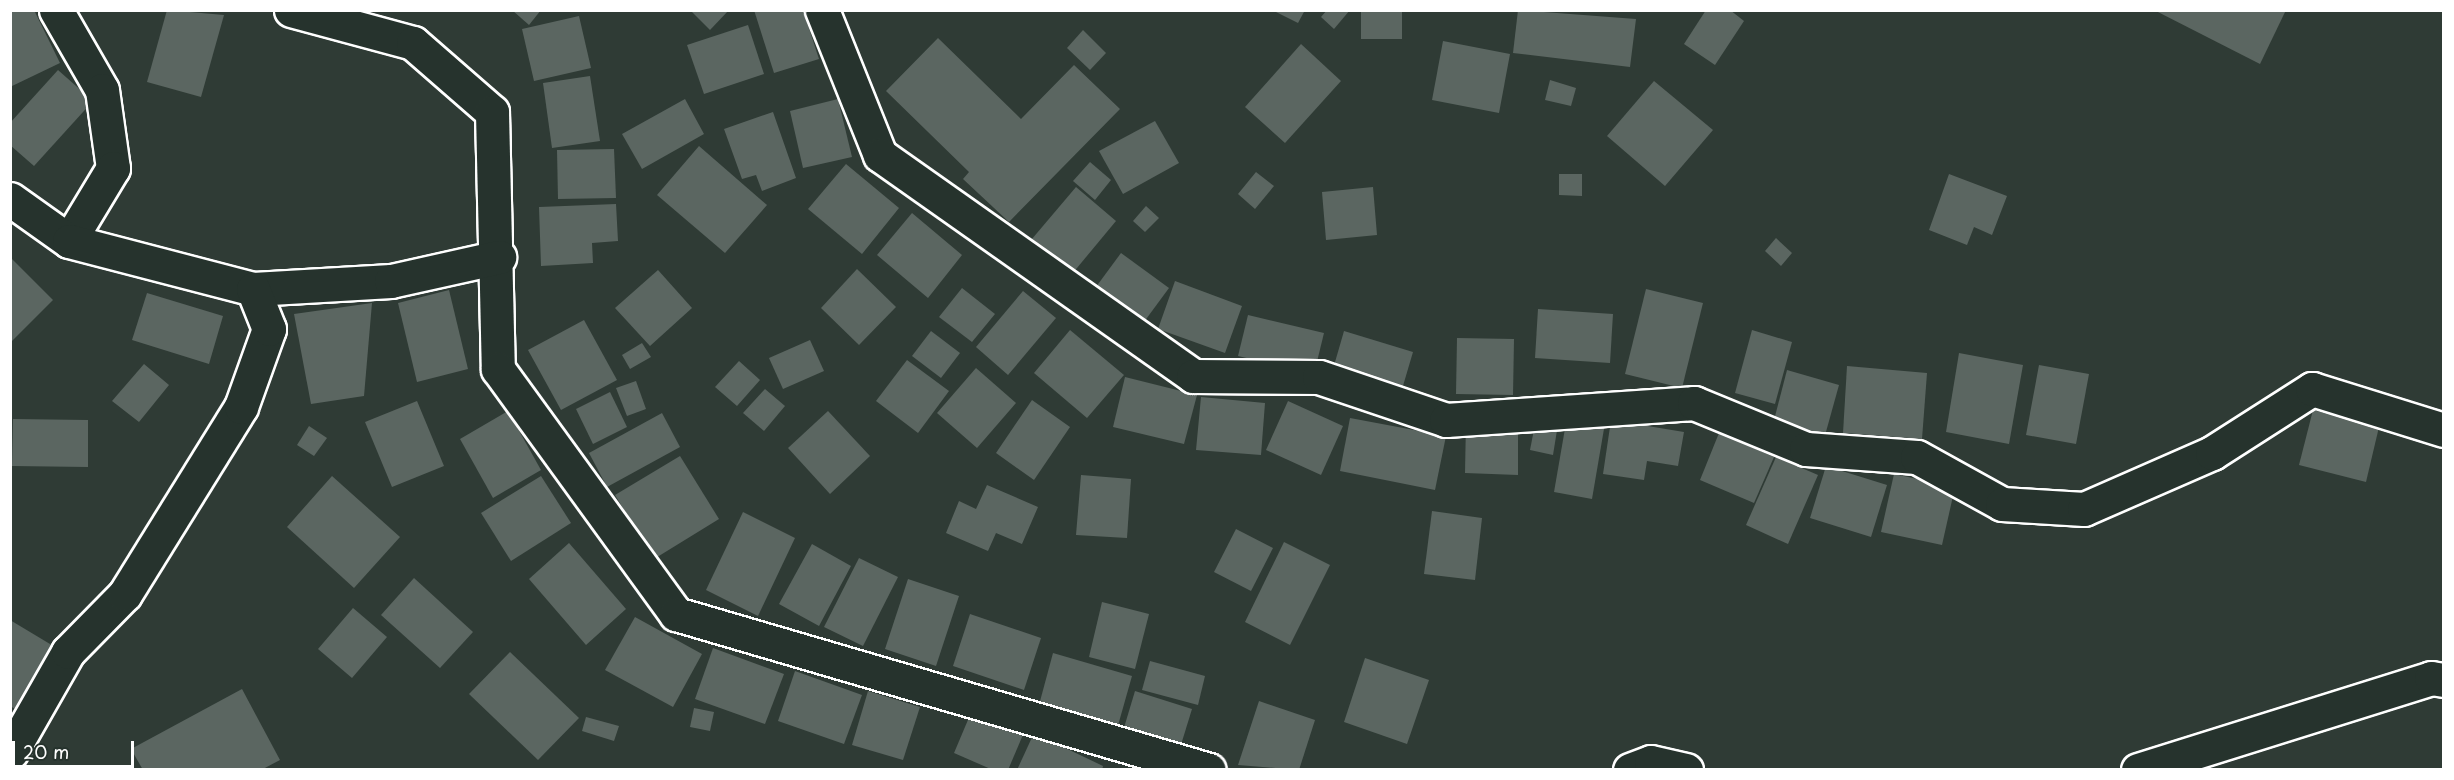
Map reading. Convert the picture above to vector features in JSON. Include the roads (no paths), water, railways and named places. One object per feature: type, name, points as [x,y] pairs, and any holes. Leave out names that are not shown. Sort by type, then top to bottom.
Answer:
[{"type":"street","points":[[56,10],[102,90],[113,168],[69,241]]},
{"type":"street","points":[[291,10],[413,43],[492,112],[499,257],[498,369],[676,614],[1209,770]]},
{"type":"street","points":[[822,10],[880,155],[1193,376],[1319,377],[1446,420],[1694,404],[1806,449],[1917,457],[2002,504],[2084,509],[2212,453],[2312,389],[2399,412],[2444,430]]},
{"type":"street","points":[[10,199],[69,241],[253,289],[391,281],[499,257]]},
{"type":"street","points":[[26,770],[11,751],[68,652],[125,594],[241,407],[269,329],[253,289]]},
{"type":"street","points":[[2138,770],[2431,678],[2444,680]]},
{"type":"street","points":[[1630,770],[1651,762],[1686,770]]}]
